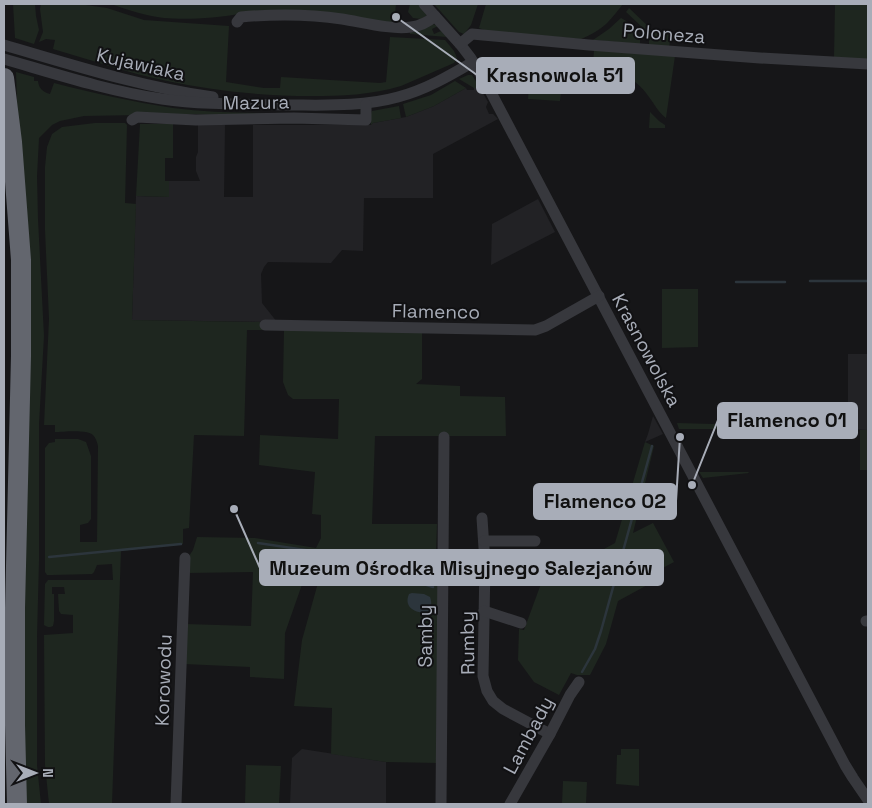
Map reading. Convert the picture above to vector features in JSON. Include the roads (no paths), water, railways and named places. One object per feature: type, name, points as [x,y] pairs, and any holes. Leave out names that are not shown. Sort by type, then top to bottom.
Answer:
[{"type":"highway","points":[[4,78],[21,260],[21,356],[15,617],[17,804]]},
{"type":"street","name":"Krasnowolska","points":[[424,4],[460,44],[499,105],[845,765],[868,798]]},
{"type":"street","points":[[237,22],[241,18],[280,15],[341,19],[405,28],[421,25],[435,16]]},
{"type":"street","name":"Poloneza","points":[[460,44],[472,34],[742,57],[868,64]]},
{"type":"street","name":"Kujawiaka","points":[[4,45],[150,86],[210,97],[273,104]]},
{"type":"street","name":"Kujawiaka","points":[[4,59],[104,87],[160,98],[206,104],[306,105],[366,104],[400,97],[438,82],[473,62]]},
{"type":"street","name":"Mazura","points":[[132,120],[137,117],[196,120],[294,118],[366,120],[366,104]]},
{"type":"street","name":"Flamenco","points":[[265,326],[535,330],[543,328],[598,296]]},
{"type":"street","name":"Samby","points":[[441,804],[444,438]]},
{"type":"street","name":"Rumby","points":[[482,518],[485,582],[483,676],[493,701],[550,734]]},
{"type":"street","points":[[484,540],[535,541]]},
{"type":"street","name":"Korowodu","points":[[176,804],[185,558]]},
{"type":"street","points":[[484,611],[521,623]]},
{"type":"street","name":"Lambady","points":[[510,804],[578,682]]},
{"type":"waterway","points":[[810,281],[868,281]]},
{"type":"waterway","points":[[736,282],[785,282]]},
{"type":"waterway","points":[[582,672],[595,649],[601,631],[652,446]]},
{"type":"waterway","points":[[258,543],[312,551]]},
{"type":"waterway","points":[[49,557],[181,544]]},
{"type":"waterway","points":[[322,553],[332,554],[433,587]]},
{"type":"place","name":"Krasnowola 51","points":[[396,17]]},
{"type":"place","name":"Flamenco 02","points":[[680,437]]},
{"type":"place","name":"Flamenco 01","points":[[692,485]]},
{"type":"place","name":"Muzeum Ośrodka Misyjnego Salezjanów","points":[[234,509]]}]
